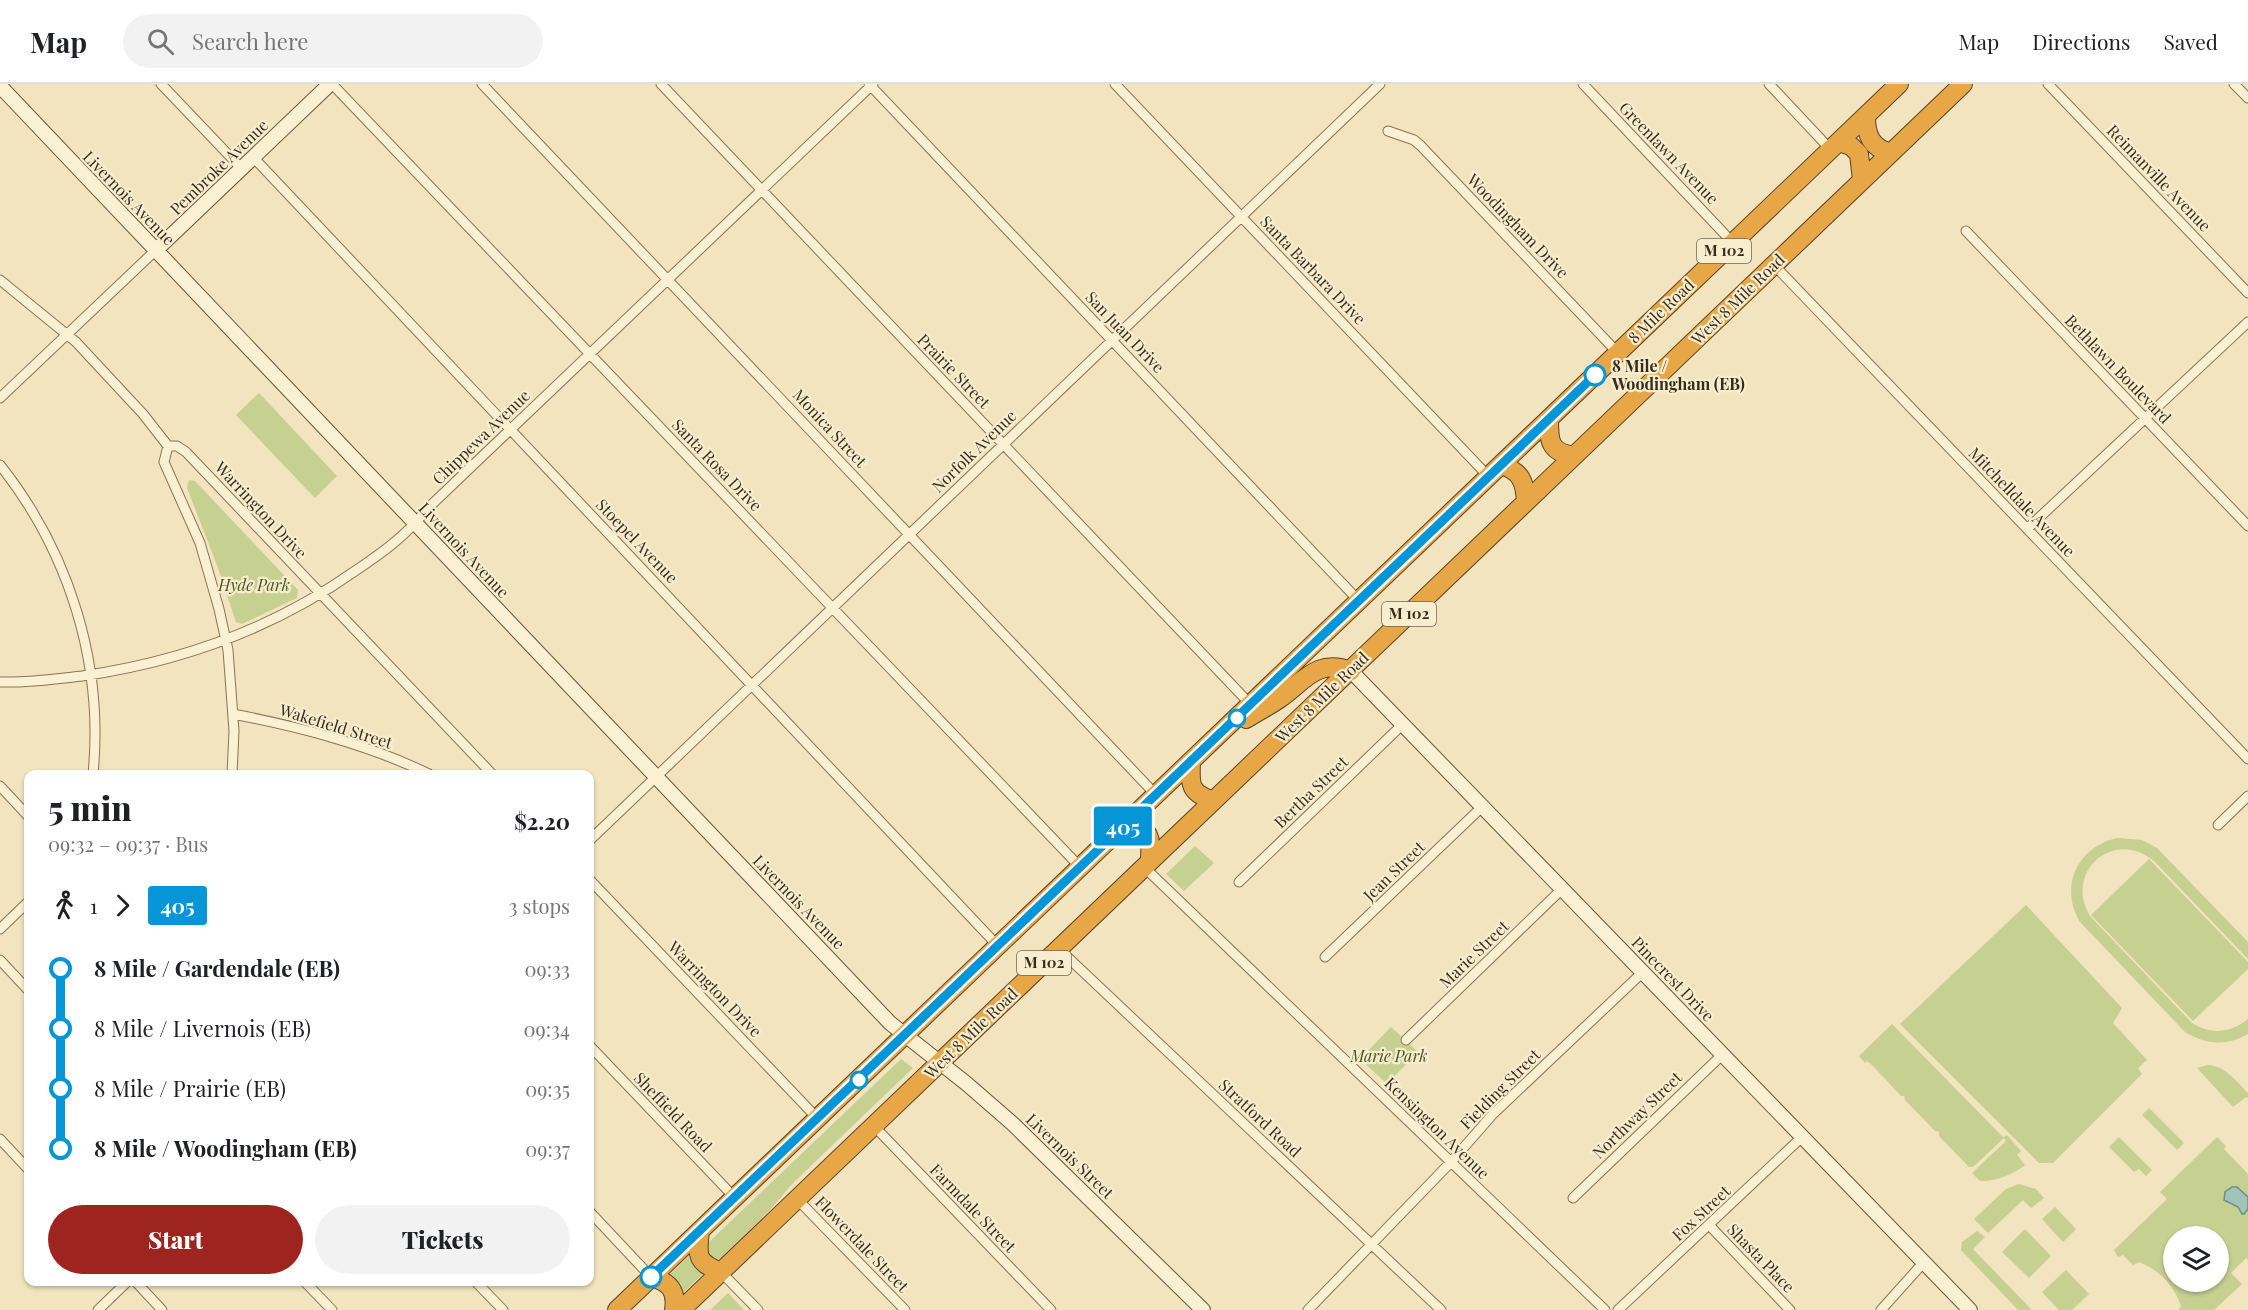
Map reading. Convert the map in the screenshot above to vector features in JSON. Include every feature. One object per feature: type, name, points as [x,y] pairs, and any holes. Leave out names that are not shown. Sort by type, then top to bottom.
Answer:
[{"type":"highway","name":"8 Mile Road","points":[[617,1310],[1899,84]]},
{"type":"highway","name":"West 8 Mile Road","points":[[681,1310],[1963,84]]},
{"type":"highway","points":[[1866,116],[1866,126],[1871,142],[1876,147],[1891,153]]},
{"type":"highway","points":[[1835,146],[1851,146],[1859,154],[1862,180]]},
{"type":"highway","points":[[1549,419],[1549,434],[1553,447],[1563,454],[1574,456]]},
{"type":"highway","points":[[1495,471],[1510,467],[1521,475],[1526,488],[1526,502]]},
{"type":"highway","points":[[1219,735],[1281,698],[1312,673],[1332,667],[1351,671]]},
{"type":"highway","points":[[1191,761],[1190,778],[1193,789],[1200,796],[1213,801]]},
{"type":"highway","points":[[1128,821],[1148,832],[1151,846],[1147,864]]},
{"type":"highway","points":[[700,1231],[698,1248],[701,1261],[721,1272]]},
{"type":"highway","points":[[651,1277],[662,1280],[672,1287],[674,1310]]},
{"type":"street","points":[[161,84],[242,169]]},
{"type":"street","name":"Pembroke Avenue","points":[[0,398],[331,84]]},
{"type":"street","name":"Santa Rosa Drive","points":[[331,84],[1080,867]]},
{"type":"street","name":"Monica Street","points":[[482,84],[1156,795]]},
{"type":"street","name":"Prairie Street","points":[[661,84],[1251,705]]},
{"type":"street","name":"Santa Barbara Drive","points":[[1115,84],[1241,217],[1495,471]]},
{"type":"street","name":"Norfolk Avenue","points":[[594,836],[1241,217],[1368,90],[1380,84]]},
{"type":"street","name":"Greenlawn Avenue","points":[[1583,84],[1733,243]]},
{"type":"street","points":[[1769,84],[1835,146]]},
{"type":"street","name":"Reimanville Avenue","points":[[2048,84],[2248,293]]},
{"type":"street","points":[[2234,84],[2248,98]]},
{"type":"street","name":"Chippewa Avenue","points":[[0,682],[56,679],[90,674],[195,651],[240,634],[321,594],[371,561],[416,524],[427,509],[871,85]]},
{"type":"street","name":"San Juan Drive","points":[[871,85],[1359,601]]},
{"type":"street","name":"Livernois Avenue","points":[[0,86],[890,1023],[906,1035]]},
{"type":"street","name":"Woodingham Drive","points":[[1388,131],[1414,140],[1421,146],[1618,353]]},
{"type":"street","name":"Stoepel Avenue","points":[[253,157],[998,946]]},
{"type":"street","name":"Bethlawn Boulevard","points":[[1966,231],[2248,526]]},
{"type":"street","name":"Mitchelldale Avenue","points":[[1774,265],[2248,759]]},
{"type":"street","name":"Warrington Drive","points":[[0,280],[66,335],[102,369],[168,446],[177,446],[186,453],[488,770]]},
{"type":"street","points":[[2027,529],[2248,322]]},
{"type":"street","points":[[168,446],[164,462],[200,543],[217,598],[231,677],[232,770]]},
{"type":"street","points":[[0,465],[35,515],[63,571],[81,624],[90,674],[95,733],[93,770]]},
{"type":"street","name":"Pinecrest Drive","points":[[1351,671],[1970,1310]]},
{"type":"street","name":"Wakefield Street","points":[[233,714],[301,728],[344,740],[420,770]]},
{"type":"street","name":"Bertha Street","points":[[1239,882],[1403,724]]},
{"type":"street","points":[[0,786],[24,812]]},
{"type":"street","points":[[2218,825],[2248,796]]},
{"type":"street","name":"Jean Street","points":[[1325,957],[1483,806]]},
{"type":"street","name":"Kensington Avenue","points":[[1147,864],[1605,1310]]},
{"type":"street","name":"Warrington Drive","points":[[594,884],[818,1119]]},
{"type":"street","name":"Marie Street","points":[[1406,1040],[1562,889]]},
{"type":"street","points":[[0,929],[24,906]]},
{"type":"street","name":"Stratford Road","points":[[1059,949],[1441,1310]]},
{"type":"street","points":[[0,960],[24,986]]},
{"type":"street","name":"Fielding Street","points":[[1308,1310],[1451,1162],[1493,1114],[1643,972]]},
{"type":"street","name":"Livernois Street","points":[[906,1035],[941,1062],[1051,1160],[1203,1310]]},
{"type":"street","name":"Sheffield Road","points":[[594,1050],[735,1198]]},
{"type":"street","name":"Northway Street","points":[[1573,1198],[1723,1054]]},
{"type":"street","name":"Farmdale Street","points":[[874,1126],[1051,1310]]},
{"type":"street","name":"Fox Street","points":[[1618,1310],[1635,1292],[1710,1226],[1802,1137]]},
{"type":"street","points":[[0,1139],[24,1165]]},
{"type":"street","name":"Flowerdale Street","points":[[797,1198],[905,1310]]},
{"type":"street","points":[[594,1216],[651,1277]]},
{"type":"street","name":"Shasta Place","points":[[1710,1226],[1790,1310]]},
{"type":"street","points":[[1881,1310],[1924,1262]]},
{"type":"street","points":[[721,1272],[758,1310]]},
{"type":"street","points":[[98,1310],[123,1286]]},
{"type":"street","points":[[140,1286],[162,1310]]},
{"type":"street","points":[[309,1286],[332,1310]]},
{"type":"street","points":[[480,1286],[503,1310]]},
{"type":"green space","points":[[259,393],[337,476],[315,498],[236,415]]},
{"type":"green space","name":"Hyde Park","points":[[189,480],[195,481],[298,590],[297,598],[242,624],[236,622],[187,488]]},
{"type":"green space","points":[[2117,838],[2142,840],[2157,848],[2248,942],[2248,959],[2155,862],[2140,852],[2125,849],[2110,852],[2088,869],[2083,883],[2083,899],[2090,916],[2192,1023],[2206,1029],[2221,1031],[2235,1027],[2248,1019],[2248,1034],[2232,1041],[2209,1042],[2185,1032],[2080,922],[2071,895],[2076,870],[2091,850]]},
{"type":"green space","points":[[1195,846],[1214,863],[1184,891],[1166,874]]},
{"type":"green space","points":[[2149,859],[2248,962],[2248,969],[2193,1021],[2091,915]]},
{"type":"green space","points":[[2026,905],[2122,1008],[2113,1023],[2147,1060],[2138,1068],[2142,1074],[2053,1163],[2039,1163],[1900,1024]]},
{"type":"green space","points":[[1892,1024],[2003,1137],[2007,1135],[2021,1151],[2017,1155],[2025,1165],[2004,1177],[1980,1181],[1972,1173],[2006,1141],[2004,1138],[1973,1167],[1969,1167],[1939,1136],[1939,1132],[1935,1131],[1905,1100],[1904,1096],[1901,1096],[1871,1064],[1867,1061],[1865,1063],[1859,1056]]},
{"type":"green space","name":"Marie Park","points":[[1391,1027],[1418,1052],[1387,1084],[1360,1059]]},
{"type":"green space","points":[[901,1059],[913,1068],[793,1183],[770,1210],[721,1258],[713,1261],[705,1250],[708,1243]]},
{"type":"green space","points":[[2208,1065],[2220,1068],[2230,1075],[2248,1093],[2248,1098],[2246,1097],[2233,1107],[2197,1068]]},
{"type":"green space","points":[[2149,1108],[2184,1143],[2177,1150],[2142,1115]]},
{"type":"green space","points":[[2119,1137],[2152,1170],[2146,1176],[2139,1169],[2134,1172],[2109,1147]]},
{"type":"green space","points":[[2217,1137],[2226,1146],[2224,1149],[2248,1174],[2248,1260],[2246,1258],[2231,1273],[2242,1284],[2214,1310],[2179,1310],[2181,1306],[2174,1292],[2229,1292],[2229,1226],[2163,1226],[2163,1278],[2153,1269],[2139,1262],[2133,1265],[2123,1255],[2118,1257],[2114,1250],[2167,1199],[2160,1192]]},
{"type":"green space","points":[[2019,1184],[2036,1189],[2044,1198],[2031,1208],[2023,1200],[1988,1233],[1974,1219],[2006,1189]]},
{"type":"green space","points":[[2055,1207],[2076,1229],[2063,1242],[2042,1219]]},
{"type":"green space","points":[[2025,1229],[2051,1256],[2029,1278],[2002,1252]]},
{"type":"green space","points":[[1977,1231],[1985,1237],[1973,1249],[2032,1310],[2018,1310],[1961,1250],[1962,1242]]},
{"type":"green space","points":[[690,1255],[696,1267],[703,1274],[682,1294],[669,1275]]},
{"type":"green space","points":[[2066,1270],[2089,1294],[2072,1310],[2059,1310],[2042,1292]]},
{"type":"green space","points":[[728,1293],[744,1310],[710,1310]]},
{"type":"water","points":[[2232,1187],[2237,1187],[2248,1197],[2248,1209],[2244,1214],[2238,1207],[2224,1200],[2225,1192]]},
{"type":"bus line","name":"405","points":[[651,1277],[1595,375]]},
{"type":"place","name":"8 Mile / Woodingham (EB)","points":[[1595,375]]}]
